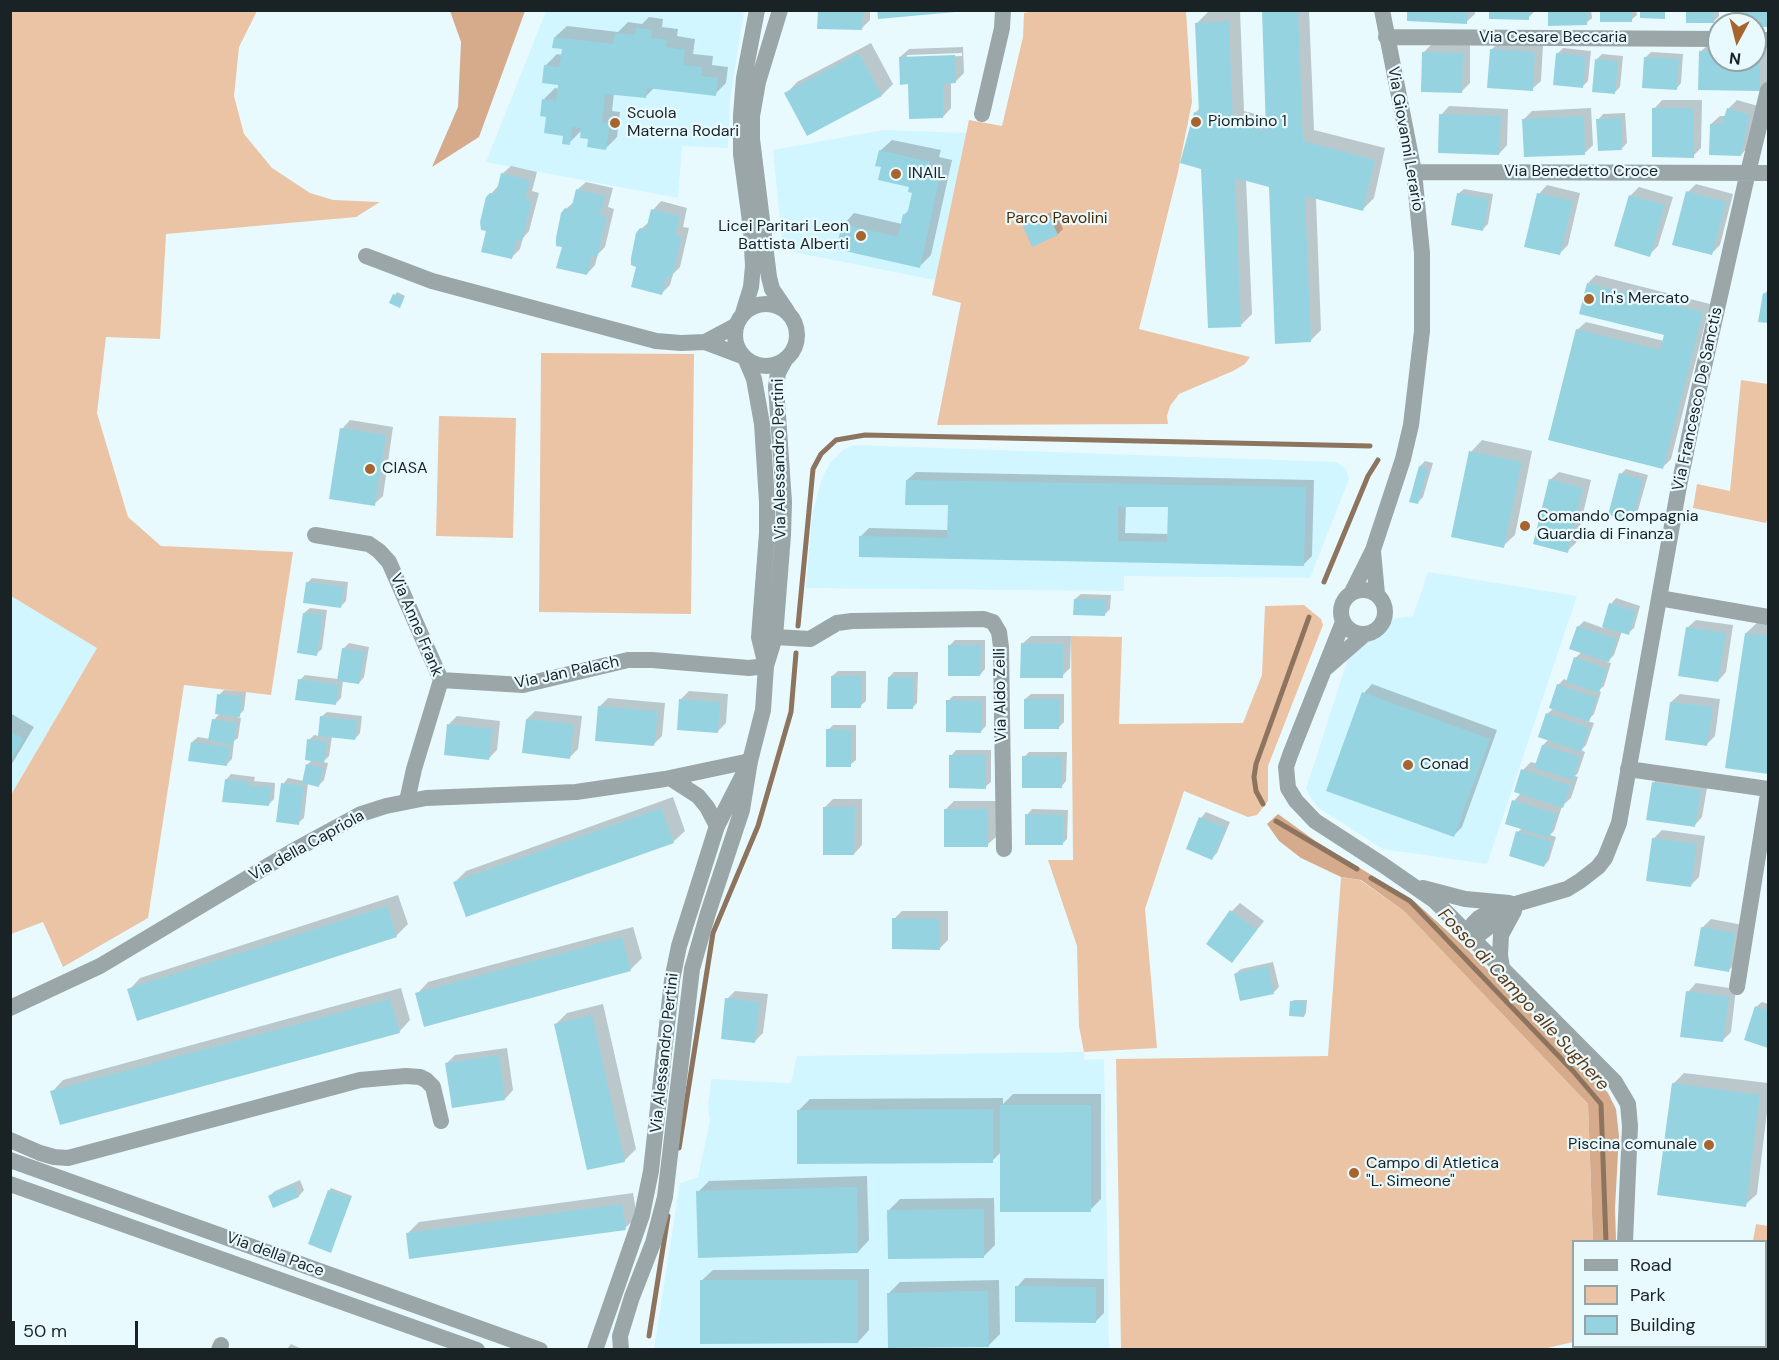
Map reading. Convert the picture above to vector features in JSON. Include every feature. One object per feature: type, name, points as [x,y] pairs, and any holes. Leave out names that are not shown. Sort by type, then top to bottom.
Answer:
[{"type":"street","points":[[744,358],[735,342],[739,320],[751,288],[753,266],[751,229],[741,154],[741,115],[744,78],[758,10]]},
{"type":"street","points":[[366,256],[432,281],[644,338],[681,343],[705,342],[761,366],[778,364],[785,360],[793,351],[797,339],[796,327],[772,289],[769,277],[752,139],[752,116],[758,82],[780,10]]},
{"type":"street","points":[[982,114],[1002,28],[1003,10]]},
{"type":"street","name":"Via Giovanni Lerario","points":[[1352,592],[1373,550],[1401,468],[1411,425],[1422,331],[1422,253],[1414,172],[1386,37],[1383,10]]},
{"type":"street","name":"Via Cesare Beccaria","points":[[1386,37],[1707,39]]},
{"type":"street","name":"Via Francesco De Sanctis","points":[[1470,934],[1473,924],[1479,918],[1580,882],[1598,867],[1611,845],[1619,823],[1699,389],[1768,90]]},
{"type":"street","name":"Via Benedetto Croce","points":[[1414,172],[1768,172]]},
{"type":"street","points":[[705,342],[739,320],[752,307],[762,304],[778,306],[787,311]]},
{"type":"street","name":"Via Alessandro Pertini","points":[[744,358],[754,379],[763,435],[767,533],[759,636],[766,666]]},
{"type":"street","name":"Via Alessandro Pertini","points":[[621,1350],[620,1336],[652,1243],[665,1197],[693,969],[708,913],[742,810],[750,761],[763,710],[766,666],[775,637],[784,502],[776,379],[785,360]]},
{"type":"street","name":"Via Anne Frank","points":[[315,535],[369,544],[379,550],[389,562],[441,680],[414,769],[407,801]]},
{"type":"street","name":"Via Giovanni Lerario","points":[[1373,550],[1377,594]]},
{"type":"street","points":[[1326,668],[1365,634],[1380,626],[1385,616],[1384,604],[1377,594],[1369,590],[1360,590],[1352,592],[1342,604],[1341,616],[1352,631],[1365,634]]},
{"type":"street","points":[[1659,598],[1768,617]]},
{"type":"street","name":"Via Aldo Zelli","points":[[775,637],[810,639],[837,623],[852,621],[984,619],[993,622],[999,632],[1001,647],[1004,849]]},
{"type":"street","points":[[1343,621],[1286,767],[1288,788],[1296,801],[1315,821],[1435,901],[1615,1082],[1625,1097],[1629,1126],[1625,1240]]},
{"type":"street","name":"Via Jan Palach","points":[[441,680],[523,685],[628,660],[662,660],[737,667],[766,666]]},
{"type":"street","name":"Via Alessandro Pertini","points":[[595,1350],[642,1215],[656,1133],[674,969],[679,946],[717,826],[750,761]]},
{"type":"street","name":"Via della Capriola","points":[[10,1008],[100,966],[291,852],[352,819],[386,806],[426,798],[576,792],[670,778],[750,761]]},
{"type":"street","points":[[1628,769],[1768,789]]},
{"type":"street","points":[[670,778],[698,796],[717,826]]},
{"type":"street","points":[[1737,987],[1768,795]]},
{"type":"street","name":"Via Francesco De Sanctis","points":[[1413,885],[1465,899],[1519,903]]},
{"type":"street","points":[[1502,968],[1501,935],[1519,903]]},
{"type":"street","points":[[10,1140],[40,1153],[68,1158],[360,1080],[406,1076],[420,1077],[433,1087],[441,1121]]},
{"type":"street","name":"Via della Pace","points":[[10,1160],[540,1350]]},
{"type":"street","name":"Via della Pace","points":[[10,1184],[477,1350]]},
{"type":"shaded area","points":[[450,11],[525,11],[479,137],[432,167],[458,107],[461,42]]},
{"type":"shaded area","name":"Scuola Materna Rodari","points":[[546,11],[744,11],[730,100],[728,148],[682,146],[678,198],[486,162]]},
{"type":"shaded area","points":[[884,130],[967,133],[935,280],[783,250],[773,150]]},
{"type":"shaded area","points":[[854,445],[1336,462],[1346,469],[1349,479],[1310,578],[1124,576],[1124,591],[806,588],[812,515],[821,481],[830,463],[843,450]]},
{"type":"shaded area","points":[[1428,572],[1577,596],[1487,864],[1383,849],[1316,806],[1306,789],[1350,652],[1372,638],[1392,619],[1413,616]]},
{"type":"shaded area","points":[[11,596],[97,648],[11,795]]},
{"type":"shaded area","points":[[1278,814],[1314,840],[1414,901],[1467,949],[1608,1093],[1616,1109],[1619,1136],[1615,1208],[1616,1240],[1593,1240],[1588,1104],[1404,911],[1361,880],[1341,877],[1301,858],[1279,841],[1267,824]]},
{"type":"shaded area","points":[[1084,1052],[1084,1060],[1104,1059],[1109,1349],[654,1349],[680,1183],[698,1177],[710,1120],[708,1108],[711,1079],[791,1083],[797,1056]]},
{"type":"green space","points":[[11,10],[257,11],[239,47],[234,96],[244,134],[272,168],[310,193],[333,200],[380,202],[356,217],[166,234],[160,339],[106,337],[97,413],[128,517],[161,546],[293,552],[271,695],[184,685],[148,918],[63,967],[43,922],[11,934],[11,795],[97,648],[11,596]]},
{"type":"green space","name":"Parco Pavolini","points":[[1039,10],[1186,11],[1192,102],[1178,172],[1139,329],[1250,357],[1245,364],[1233,371],[1179,394],[1170,406],[1167,416],[1168,424],[937,425],[961,303],[932,295],[969,120],[1002,126],[1023,37],[1024,13]]},
{"type":"green space","points":[[541,353],[694,354],[691,614],[539,612]]},
{"type":"green space","points":[[1741,380],[1768,384],[1768,515],[1766,523],[1693,508],[1697,484],[1730,491]]},
{"type":"green space","points":[[439,416],[516,418],[513,538],[436,536]]},
{"type":"green space","points":[[1304,605],[1321,619],[1323,625],[1268,766],[1268,801],[1257,815],[1248,817],[1184,791],[1145,909],[1157,1048],[1084,1052],[1079,1026],[1077,946],[1048,860],[1073,860],[1071,636],[1122,637],[1119,724],[1243,723],[1262,675],[1265,606]]},
{"type":"green space","name":"Campo di Atletica \"L. Simeone\"","points":[[1341,877],[1360,880],[1404,911],[1588,1104],[1593,1240],[1572,1240],[1572,1342],[1539,1350],[1121,1349],[1116,1059],[1328,1056]]},
{"type":"green space","points":[[1756,1224],[1768,1226],[1768,1244],[1767,1240],[1753,1240]]},
{"type":"building","points":[[818,10],[863,10],[862,30],[817,29]]},
{"type":"building","points":[[877,10],[956,10],[956,12],[878,19]]},
{"type":"building","points":[[1262,10],[1298,10],[1303,141],[1375,160],[1363,211],[1305,196],[1311,342],[1275,344],[1269,187],[1235,178],[1241,327],[1208,328],[1201,169],[1180,163],[1194,112],[1199,113],[1195,23],[1229,21],[1233,122],[1266,131]]},
{"type":"building","points":[[1407,10],[1467,10],[1467,24],[1407,21]]},
{"type":"building","points":[[1489,10],[1529,10],[1529,20],[1489,19]]},
{"type":"building","points":[[1548,10],[1587,10],[1587,25],[1548,26]]},
{"type":"building","points":[[1600,10],[1632,10],[1632,22],[1600,22]]},
{"type":"building","points":[[1640,10],[1665,10],[1665,19],[1640,18]]},
{"type":"building","points":[[1686,10],[1714,10],[1714,12],[1707,12],[1707,23],[1686,23]]},
{"type":"building","points":[[1731,10],[1767,10],[1767,12],[1731,12]]},
{"type":"building","points":[[636,28],[652,30],[651,38],[667,40],[666,47],[685,50],[683,65],[702,67],[701,76],[718,78],[716,96],[647,88],[646,98],[605,94],[602,122],[610,123],[606,150],[587,147],[588,139],[580,138],[581,128],[572,127],[570,145],[562,144],[563,136],[544,133],[546,117],[540,116],[542,99],[556,101],[558,85],[542,83],[544,65],[559,67],[562,49],[552,48],[554,37],[613,44],[615,33],[635,35]]},
{"type":"building","points":[[1490,49],[1535,52],[1533,91],[1487,88]]},
{"type":"building","points":[[1699,51],[1707,51],[1707,72],[1760,72],[1760,91],[1698,90]]},
{"type":"building","points":[[1422,52],[1463,53],[1462,93],[1421,92]]},
{"type":"building","points":[[859,53],[882,96],[807,136],[784,93]]},
{"type":"building","points":[[1556,53],[1586,56],[1583,88],[1553,85]]},
{"type":"building","points":[[955,55],[956,83],[943,84],[943,118],[909,119],[908,84],[900,85],[899,57]]},
{"type":"building","points":[[1644,57],[1679,59],[1677,90],[1642,88]]},
{"type":"building","points":[[1595,59],[1618,61],[1615,94],[1592,92]]},
{"type":"building","points":[[1652,108],[1694,108],[1694,158],[1652,157]]},
{"type":"building","points":[[1727,108],[1750,115],[1741,156],[1709,155],[1710,124],[1722,124]]},
{"type":"building","points":[[1439,114],[1501,116],[1499,155],[1438,153]]},
{"type":"building","points":[[1584,116],[1585,155],[1524,157],[1522,119]]},
{"type":"building","points":[[1621,118],[1622,150],[1598,151],[1596,119]]},
{"type":"building","points":[[879,150],[930,162],[929,169],[941,171],[920,268],[836,249],[842,224],[898,237],[903,214],[907,215],[912,193],[908,192],[909,187],[878,180],[881,167],[875,166]]},
{"type":"building","points":[[501,173],[530,180],[525,199],[532,201],[522,241],[517,240],[512,259],[481,252],[486,231],[481,230],[480,222],[486,197],[490,193],[496,194]]},
{"type":"building","points":[[576,189],[605,196],[600,215],[607,217],[597,257],[592,256],[587,275],[556,268],[562,247],[556,246],[561,213],[565,208],[571,210]]},
{"type":"building","points":[[1686,191],[1726,202],[1712,255],[1672,245]]},
{"type":"building","points":[[1457,193],[1489,199],[1483,231],[1451,225]]},
{"type":"building","points":[[1537,193],[1573,201],[1560,255],[1524,247]]},
{"type":"building","points":[[1629,195],[1665,205],[1650,257],[1614,246]]},
{"type":"building","points":[[651,209],[680,216],[675,235],[682,237],[672,277],[667,276],[662,295],[631,287],[636,267],[631,265],[631,258],[636,233],[640,228],[646,230]]},
{"type":"building","points":[[1049,215],[1058,235],[1032,247],[1023,226]]},
{"type":"building","points":[[1587,283],[1703,312],[1663,469],[1548,440],[1576,329],[1660,350],[1664,335],[1579,314]]},
{"type":"building","points":[[1763,293],[1768,294],[1768,323],[1758,322]]},
{"type":"building","points":[[393,294],[404,298],[400,308],[389,303]]},
{"type":"building","points":[[340,428],[386,435],[375,506],[329,499]]},
{"type":"building","points":[[1469,451],[1522,462],[1504,548],[1451,537]]},
{"type":"building","points":[[1419,466],[1428,469],[1418,504],[1409,502]]},
{"type":"building","points":[[1619,473],[1643,480],[1632,521],[1608,515]]},
{"type":"building","points":[[1549,479],[1583,488],[1568,553],[1533,544]]},
{"type":"building","points":[[906,480],[1306,487],[1304,566],[859,557],[859,536],[947,538],[948,505],[905,505]],"holes":[[[1118,507],[1168,507],[1167,542],[1118,541]]]},
{"type":"building","points":[[306,582],[344,587],[341,608],[303,603]]},
{"type":"building","points":[[1074,599],[1106,599],[1105,616],[1073,615]]},
{"type":"building","points":[[1609,603],[1636,611],[1629,635],[1602,627]]},
{"type":"building","points":[[303,613],[323,615],[317,656],[297,653]]},
{"type":"building","points":[[1577,626],[1617,639],[1609,662],[1569,649]]},
{"type":"building","points":[[1686,627],[1726,633],[1718,682],[1678,676]]},
{"type":"building","points":[[1745,633],[1768,636],[1768,774],[1725,768]]},
{"type":"building","points":[[1021,643],[1063,644],[1063,678],[1020,678]]},
{"type":"building","points":[[948,645],[981,645],[980,676],[948,676]]},
{"type":"building","points":[[342,648],[365,652],[359,684],[337,681]]},
{"type":"building","points":[[1574,657],[1607,669],[1599,693],[1566,682]]},
{"type":"building","points":[[831,676],[862,676],[861,708],[831,708]]},
{"type":"building","points":[[888,677],[913,677],[913,709],[887,709]]},
{"type":"building","points":[[298,679],[339,685],[336,705],[295,700]]},
{"type":"building","points":[[1557,684],[1597,698],[1589,722],[1549,708]]},
{"type":"building","name":"Conad","points":[[1362,692],[1490,739],[1454,837],[1326,791]]},
{"type":"building","points":[[217,694],[242,697],[240,717],[215,714]]},
{"type":"building","points":[[679,699],[720,702],[718,733],[677,730]]},
{"type":"building","points":[[1024,699],[1059,699],[1059,729],[1024,729]]},
{"type":"building","points":[[946,700],[982,701],[981,733],[946,732]]},
{"type":"building","points":[[1670,702],[1713,707],[1707,746],[1665,740]]},
{"type":"building","points":[[598,706],[658,711],[654,746],[595,741]]},
{"type":"building","points":[[1546,713],[1589,728],[1581,752],[1538,737]]},
{"type":"building","points":[[320,716],[357,721],[355,740],[318,736]]},
{"type":"building","points":[[212,719],[237,723],[233,745],[208,740]]},
{"type":"building","points":[[526,719],[574,724],[570,759],[522,753]]},
{"type":"building","points":[[447,724],[493,729],[489,760],[444,755]]},
{"type":"building","points":[[826,729],[851,730],[851,767],[826,767]]},
{"type":"building","points":[[10,731],[24,739],[10,761]]},
{"type":"building","points":[[307,739],[327,742],[324,763],[305,760]]},
{"type":"building","points":[[191,742],[230,747],[227,766],[188,761]]},
{"type":"building","points":[[1542,745],[1580,757],[1573,780],[1534,768]]},
{"type":"building","points":[[949,755],[986,755],[986,789],[949,788]]},
{"type":"building","points":[[1022,756],[1062,757],[1062,788],[1022,788]]},
{"type":"building","points":[[306,764],[323,768],[319,787],[302,783]]},
{"type":"building","points":[[1521,769],[1571,786],[1563,808],[1514,792]]},
{"type":"building","points":[[225,779],[250,782],[250,786],[271,787],[269,806],[222,802]]},
{"type":"building","points":[[1652,782],[1701,790],[1695,827],[1646,820]]},
{"type":"building","points":[[281,783],[304,786],[299,825],[276,822]]},
{"type":"building","points":[[1512,800],[1557,814],[1549,838],[1505,824]]},
{"type":"building","points":[[823,807],[855,807],[854,855],[823,855]]},
{"type":"building","points":[[661,808],[674,843],[466,917],[453,882]]},
{"type":"building","points":[[944,809],[988,809],[988,847],[944,847]]},
{"type":"building","points":[[1025,814],[1063,815],[1063,845],[1025,845]]},
{"type":"building","points":[[1199,817],[1226,828],[1212,860],[1186,849]]},
{"type":"building","points":[[1516,831],[1552,842],[1544,867],[1509,856]]},
{"type":"building","points":[[1652,838],[1697,844],[1691,887],[1646,881]]},
{"type":"building","points":[[387,906],[397,937],[137,1021],[127,989]]},
{"type":"building","points":[[1230,910],[1257,930],[1232,963],[1206,944]]},
{"type":"building","points":[[892,918],[940,919],[940,950],[892,949]]},
{"type":"building","points":[[1701,927],[1735,933],[1729,972],[1694,966]]},
{"type":"building","points":[[622,937],[631,971],[424,1027],[415,993]]},
{"type":"building","points":[[1268,966],[1274,994],[1240,1001],[1234,974]]},
{"type":"building","points":[[1686,991],[1729,997],[1723,1042],[1680,1037]]},
{"type":"building","points":[[725,998],[760,1002],[755,1043],[721,1039]]},
{"type":"building","points":[[390,999],[400,1033],[60,1125],[50,1091]]},
{"type":"building","points":[[1290,1001],[1305,1002],[1304,1017],[1289,1016]]},
{"type":"building","points":[[1755,1006],[1768,1011],[1768,1048],[1744,1040]]},
{"type":"building","points":[[592,1015],[625,1162],[587,1170],[554,1024]]},
{"type":"building","points":[[499,1055],[505,1100],[452,1108],[445,1063]]},
{"type":"building","name":"Piscina comunale","points":[[1672,1083],[1760,1095],[1746,1207],[1657,1195]]},
{"type":"building","points":[[1000,1105],[1091,1105],[1091,1212],[1000,1212]]},
{"type":"building","points":[[993,1109],[993,1163],[797,1164],[797,1110]]},
{"type":"building","points":[[294,1185],[299,1197],[273,1208],[268,1196]]},
{"type":"building","points":[[857,1187],[858,1253],[698,1258],[696,1191]]},
{"type":"building","points":[[328,1190],[351,1198],[331,1253],[308,1244]]},
{"type":"building","points":[[622,1204],[626,1230],[409,1259],[406,1233]]},
{"type":"building","points":[[984,1209],[984,1258],[888,1259],[887,1210]]},
{"type":"building","points":[[700,1280],[858,1280],[858,1343],[700,1344]]},
{"type":"building","points":[[1015,1286],[1096,1287],[1096,1323],[1015,1322]]},
{"type":"building","points":[[988,1291],[989,1347],[888,1348],[887,1293]]},
{"type":"waterway","points":[[798,626],[813,469],[821,454],[836,440],[865,435],[1370,446]]},
{"type":"waterway","name":"Fosso di Campo alle Sughere","points":[[1324,582],[1368,476],[1378,460]]},
{"type":"waterway","name":"Fosso di Campo alle Sughere","points":[[1263,804],[1256,791],[1254,777],[1256,764],[1309,617]]},
{"type":"waterway","points":[[679,1148],[713,933],[758,826],[791,712],[796,653]]},
{"type":"waterway","name":"Fosso di Campo alle Sughere","points":[[1276,821],[1357,869]]},
{"type":"waterway","name":"Fosso di Campo alle Sughere","points":[[1371,878],[1410,901],[1573,1071],[1601,1104],[1606,1240]]},
{"type":"waterway","points":[[649,1336],[668,1216]]},
{"type":"place","name":"Piombino 1","points":[[1196,122]]},
{"type":"place","name":"Scuola Materna Rodari","points":[[615,123]]},
{"type":"place","name":"INAIL","points":[[896,174]]},
{"type":"place","name":"Licei Paritari Leon Battista Alberti","points":[[861,236]]},
{"type":"place","name":"In's Mercato","points":[[1589,299]]},
{"type":"place","name":"CIASA","points":[[370,469]]},
{"type":"place","name":"Comando Compagnia Guardia di Finanza","points":[[1525,526]]},
{"type":"place","name":"Conad","points":[[1408,765]]},
{"type":"place","name":"Piscina comunale","points":[[1709,1145]]},
{"type":"place","name":"Campo di Atletica \"L. Simeone\"","points":[[1354,1173]]}]
